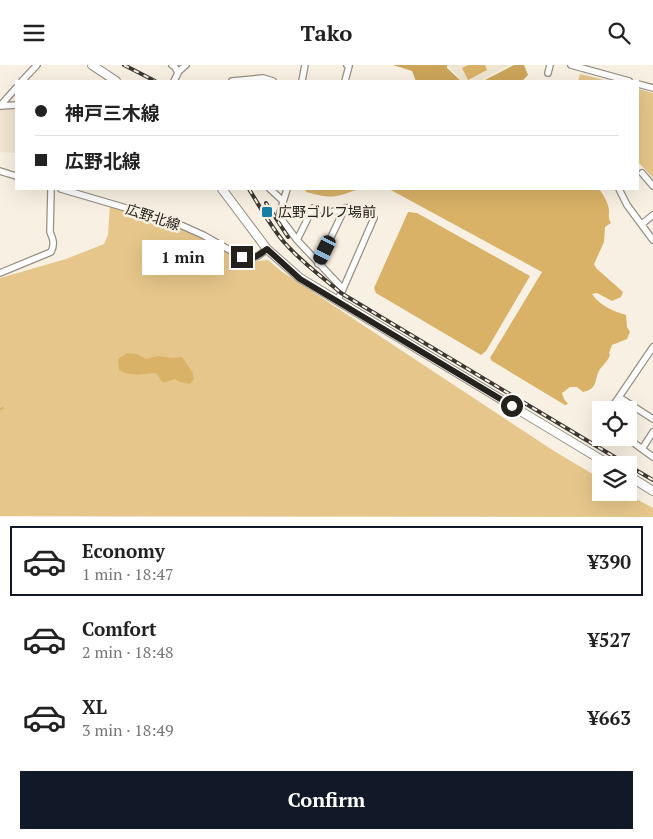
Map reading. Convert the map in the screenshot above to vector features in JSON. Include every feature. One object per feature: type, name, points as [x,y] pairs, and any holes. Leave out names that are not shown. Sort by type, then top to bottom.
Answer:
[{"type":"main road","points":[[92,65],[114,80]]},
{"type":"main road","points":[[223,190],[267,249],[300,279],[595,456]]},
{"type":"main road","points":[[637,481],[653,491]]},
{"type":"street","points":[[23,80],[36,65]]},
{"type":"street","points":[[172,65],[178,72]]},
{"type":"street","points":[[174,80],[178,72],[186,65]]},
{"type":"street","points":[[302,80],[304,65]]},
{"type":"street","points":[[345,80],[350,66],[347,65]]},
{"type":"street","points":[[548,73],[550,65]]},
{"type":"street","points":[[572,65],[626,80]]},
{"type":"street","points":[[242,80],[263,78],[270,80]]},
{"type":"street","points":[[639,83],[653,88]]},
{"type":"street","points":[[0,106],[15,89]]},
{"type":"street","points":[[0,106],[15,105]]},
{"type":"street","points":[[0,171],[15,176]]},
{"type":"street","points":[[642,173],[653,186]]},
{"type":"street","points":[[0,273],[51,252],[54,247],[53,237],[50,232],[51,190]]},
{"type":"street","name":"広野北線","points":[[64,190],[174,222],[203,235],[242,257],[249,259],[258,256],[267,249]]},
{"type":"street","points":[[271,190],[283,201]]},
{"type":"street","points":[[288,190],[279,216],[297,241],[343,289]]},
{"type":"street","points":[[620,190],[627,205],[653,240]]},
{"type":"street","points":[[297,241],[313,209],[331,212],[351,207],[374,218],[337,301]]},
{"type":"street","points":[[318,264],[345,208]]},
{"type":"street","points":[[642,225],[653,215]]},
{"type":"street","points":[[616,401],[653,347]]},
{"type":"street","points":[[619,397],[652,415]]},
{"type":"street","points":[[642,449],[653,432]]},
{"type":"street","points":[[637,445],[653,457]]},
{"type":"shaded area","points":[[393,65],[447,65],[447,68],[460,80],[416,80],[412,71]]},
{"type":"shaded area","points":[[447,65],[510,65],[482,80],[461,80]]},
{"type":"shaded area","points":[[468,65],[485,65],[487,70],[468,80],[462,68]]},
{"type":"shaded area","points":[[514,65],[524,65],[528,75],[523,80],[485,80]]},
{"type":"shaded area","points":[[580,74],[604,80],[578,80]]},
{"type":"shaded area","points":[[639,89],[653,93],[653,178],[639,163]]},
{"type":"shaded area","points":[[15,107],[15,153],[0,152],[0,108]]},
{"type":"shaded area","points":[[305,190],[356,190],[333,197],[306,192]]},
{"type":"shaded area","points":[[391,190],[600,190],[608,205],[611,223],[605,227],[604,242],[594,264],[623,292],[621,297],[612,301],[597,293],[592,294],[603,305],[626,315],[627,327],[630,332],[627,339],[612,345],[610,355],[598,372],[592,388],[583,392],[577,387],[570,387],[562,393],[568,404],[565,405],[490,358],[542,272]]},
{"type":"shaded area","points":[[110,205],[176,225],[248,262],[268,260],[281,271],[554,451],[592,474],[592,501],[637,501],[637,499],[653,508],[653,517],[0,516],[0,278],[66,259],[104,244],[108,235]]},
{"type":"shaded area","points":[[408,212],[417,213],[530,276],[486,351],[481,355],[376,293],[374,288]]},
{"type":"shaded area","points":[[127,353],[137,354],[146,359],[159,356],[182,357],[193,373],[194,379],[190,384],[175,379],[163,383],[156,373],[128,374],[119,370],[118,359]]},
{"type":"railway","points":[[124,65],[153,80]]},
{"type":"railway","points":[[250,190],[283,241],[304,262],[341,293],[613,456]]},
{"type":"railway","points":[[266,203],[288,237]]},
{"type":"railway","points":[[637,471],[653,480]]},
{"type":"place","name":"広野ゴルフ場前","points":[[267,212]]},
{"type":"route","points":[[242,257],[249,259],[258,256],[267,249],[300,279],[512,406]]}]
